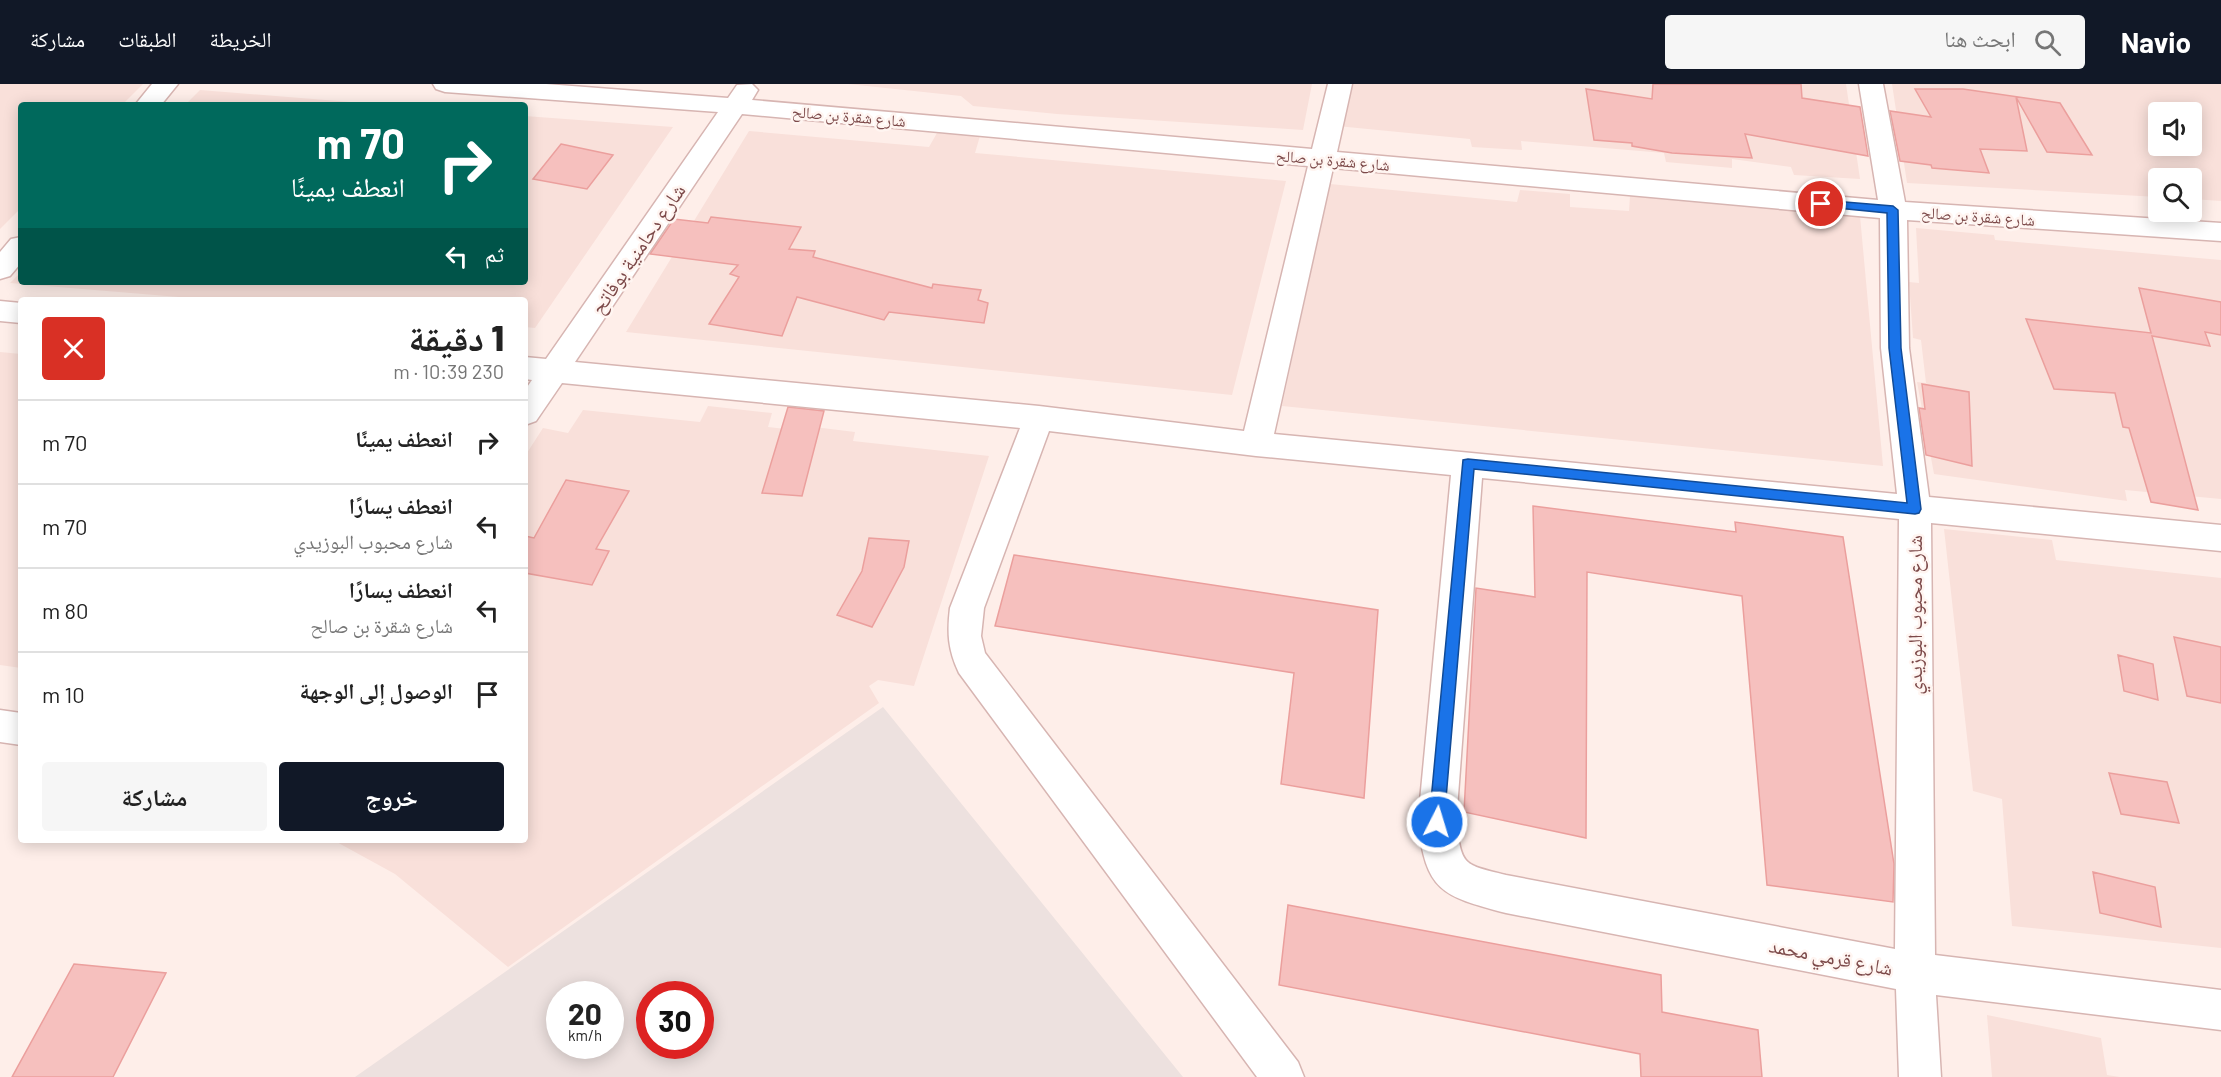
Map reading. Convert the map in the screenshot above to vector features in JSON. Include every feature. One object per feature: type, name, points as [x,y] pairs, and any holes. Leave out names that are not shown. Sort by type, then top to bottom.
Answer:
[{"type":"street","points":[[150,102],[166,84]]},
{"type":"street","name":"شارع شقرة بن صالح","points":[[445,84],[743,95],[1322,159],[1893,210],[2221,232]]},
{"type":"street","points":[[1256,444],[1340,84]]},
{"type":"street","name":"شارع محبوب البوزيدي","points":[[1871,84],[1893,210],[1895,348],[1915,509],[1915,973],[1920,1077]]},
{"type":"street","name":"شارع دحامنية بوفاتح","points":[[528,404],[540,370],[743,95]]},
{"type":"street","points":[[0,269],[18,249]]},
{"type":"street","points":[[0,311],[18,313]]},
{"type":"street","points":[[540,370],[1039,418],[1256,444],[2221,538]]},
{"type":"street","points":[[1039,418],[967,608],[964,631],[965,649],[971,662],[1283,1077]]},
{"type":"street","name":"شارع قرمي محمد","points":[[1468,464],[1437,822],[1441,849],[1448,870],[1470,884],[1506,894],[1915,973],[2221,1010]]},
{"type":"street","points":[[0,726],[18,729]]},
{"type":"shaded area","points":[[0,84],[143,84],[125,102],[18,102],[18,211],[0,229]]},
{"type":"shaded area","points":[[848,84],[1312,84],[1303,130],[1057,114],[973,106],[961,96]]},
{"type":"shaded area","points":[[1350,84],[1846,84],[1860,179],[1794,175],[1791,167],[1732,159],[1732,168],[1666,162],[1664,153],[1521,141],[1522,150],[1472,147],[1470,139],[1337,126]]},
{"type":"shaded area","points":[[1892,84],[2221,84],[2221,201],[2202,200],[2202,168],[2148,168],[2148,196],[1907,183]]},
{"type":"shaded area","points":[[200,90],[350,102],[188,102]]},
{"type":"shaded area","points":[[528,116],[673,127],[535,328],[528,327],[528,297],[179,297],[34,285],[528,285]]},
{"type":"shaded area","points":[[749,131],[929,147],[937,133],[980,136],[975,153],[1286,181],[1232,395],[626,332]]},
{"type":"shaded area","points":[[1330,184],[1517,202],[1520,190],[1570,194],[1570,207],[1629,211],[1630,196],[1860,216],[1883,466],[1282,406]]},
{"type":"shaded area","points":[[1916,228],[1994,235],[1995,240],[2221,260],[2221,499],[2125,490],[2127,501],[1934,474],[1917,382],[1926,383],[1921,340],[1913,338],[1909,282],[1919,283]]},
{"type":"shaded area","points":[[18,275],[18,284],[10,283]]},
{"type":"shaded area","points":[[0,352],[18,354],[18,668],[0,665]]},
{"type":"shaded area","points":[[708,406],[772,413],[768,427],[812,432],[814,427],[855,432],[853,441],[989,456],[914,686],[878,680],[869,686],[879,703],[508,967],[395,874],[338,843],[528,843],[528,451],[543,428],[568,433],[583,410],[700,422]]},
{"type":"shaded area","points":[[1944,529],[2052,540],[2056,560],[2221,578],[2221,948],[2012,926],[2002,799],[1973,791]]},
{"type":"shaded area","points":[[883,707],[1183,1077],[355,1077]]},
{"type":"shaded area","points":[[1987,1015],[2101,1038],[2107,1075],[2120,1077],[1992,1077]]},
{"type":"building","points":[[1653,84],[1801,84],[1802,98],[1860,107],[1868,156],[1745,134],[1752,158],[1672,153],[1632,146],[1632,143],[1594,140],[1586,89],[1652,99]]},
{"type":"building","points":[[1915,89],[1963,89],[2060,103],[2092,155],[2047,152],[2016,97],[2027,151],[1980,149],[1989,173],[1932,168],[1931,165],[1900,161],[1890,111],[1931,117]]},
{"type":"building","points":[[561,144],[613,155],[587,189],[533,179]]},
{"type":"building","points":[[711,217],[801,227],[789,249],[815,251],[813,257],[932,288],[933,284],[981,290],[978,300],[988,303],[984,323],[889,312],[884,320],[797,297],[782,336],[709,324],[739,277],[730,274],[738,265],[650,254],[674,219],[708,223]]},
{"type":"building","points":[[2139,288],[2221,302],[2221,335],[2205,332],[2210,346],[2152,336],[2198,510],[2151,502],[2129,428],[2123,427],[2115,393],[2054,389],[2026,319],[2151,333]]},
{"type":"building","points":[[1922,384],[1969,392],[1972,466],[1926,455],[1919,408],[1925,409]]},
{"type":"building","points":[[788,407],[824,411],[802,496],[762,493]]},
{"type":"building","points":[[566,480],[629,491],[596,549],[609,551],[592,585],[528,574],[528,537],[534,538]]},
{"type":"building","points":[[1533,506],[1736,532],[1735,522],[1843,537],[1894,864],[1893,902],[1767,885],[1742,596],[1587,572],[1586,838],[1464,812],[1476,588],[1535,597]]},
{"type":"building","points":[[869,538],[909,541],[904,567],[872,627],[837,615],[862,571]]},
{"type":"building","points":[[1014,555],[1378,610],[1364,798],[1281,784],[1294,673],[995,626]]},
{"type":"building","points":[[2174,637],[2221,647],[2221,703],[2187,696]]},
{"type":"building","points":[[2118,655],[2153,664],[2158,700],[2124,691]]},
{"type":"building","points":[[2109,773],[2167,782],[2179,823],[2121,814]]},
{"type":"building","points":[[2093,872],[2155,887],[2161,927],[2100,913]]},
{"type":"building","points":[[1288,905],[1661,975],[1662,1012],[1758,1030],[1762,1077],[1641,1077],[1640,1054],[1279,985]]},
{"type":"building","points":[[74,964],[166,973],[113,1077],[12,1077]]},
{"type":"route","points":[[1437,822],[1468,464],[1915,509],[1895,348],[1893,210],[1821,204]]}]
